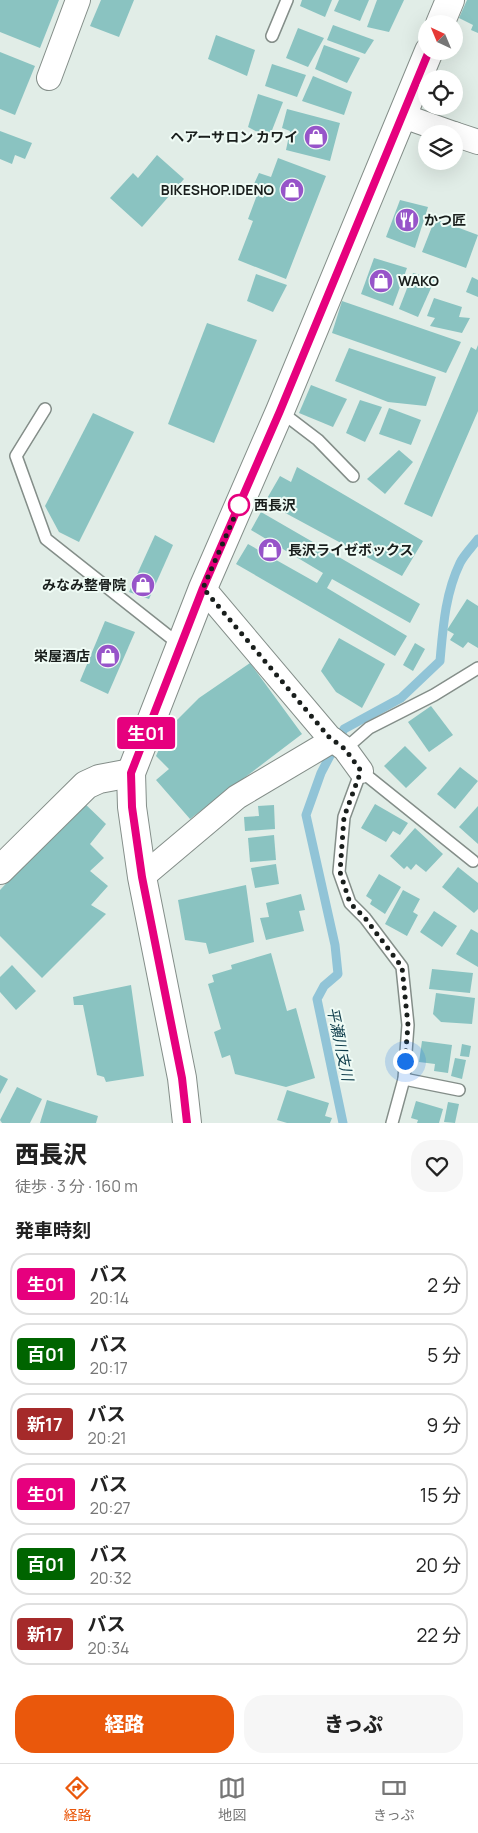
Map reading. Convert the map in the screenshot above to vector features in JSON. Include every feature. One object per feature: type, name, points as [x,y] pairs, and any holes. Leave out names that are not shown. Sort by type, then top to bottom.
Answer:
[{"type":"street","points":[[49,78],[78,0]]},
{"type":"street","points":[[444,15],[450,0]]},
{"type":"street","points":[[187,1123],[182,1078],[142,877],[132,807],[131,773],[203,588],[280,411],[425,60]]},
{"type":"street","points":[[400,121],[406,117],[429,125]]},
{"type":"street","points":[[463,137],[478,142]]},
{"type":"street","points":[[203,588],[329,737],[340,746],[361,771]]},
{"type":"street","points":[[142,877],[237,797],[340,746]]},
{"type":"street","points":[[0,870],[86,785],[100,778],[131,773]]},
{"type":"lane","points":[[272,36],[287,0]]},
{"type":"lane","points":[[45,410],[16,456],[46,539],[180,645]]},
{"type":"lane","points":[[280,411],[318,440],[353,476]]},
{"type":"lane","points":[[340,746],[369,728],[434,695],[478,668]]},
{"type":"lane","points":[[392,1123],[404,1079],[408,1025],[402,967],[365,918],[350,903],[340,872],[344,817],[361,771],[474,861]]},
{"type":"lane","points":[[404,1079],[459,1090]]},
{"type":"building","points":[[0,0],[59,0],[40,48],[0,32]]},
{"type":"building","points":[[101,0],[134,0],[119,37],[90,26]]},
{"type":"building","points":[[302,0],[332,0],[325,17],[300,6]]},
{"type":"building","points":[[339,0],[369,0],[360,21],[334,11]]},
{"type":"building","points":[[377,0],[404,0],[389,32],[367,27]]},
{"type":"building","points":[[467,0],[478,0],[478,33],[471,30],[473,25],[463,20],[463,15],[460,15]]},
{"type":"building","points":[[333,25],[374,40],[365,54],[327,40]]},
{"type":"building","points":[[298,28],[324,38],[308,67],[286,58]]},
{"type":"building","points":[[216,35],[255,50],[247,76],[208,59]]},
{"type":"building","points":[[324,45],[360,58],[347,83],[315,69]]},
{"type":"building","points":[[0,52],[35,66],[15,115],[0,109]]},
{"type":"building","points":[[272,64],[306,75],[297,97],[265,86]]},
{"type":"building","points":[[313,76],[352,92],[344,115],[302,101]]},
{"type":"building","points":[[258,94],[283,102],[269,138],[248,127]]},
{"type":"building","points":[[287,109],[340,123],[330,161],[286,150],[290,131],[282,128]]},
{"type":"building","points":[[0,131],[32,143],[25,159],[15,155],[12,164],[0,159]]},
{"type":"building","points":[[157,155],[184,179],[142,227],[110,198],[133,173],[138,178]]},
{"type":"building","points":[[278,158],[326,176],[286,279],[238,260],[253,221],[248,219],[257,195],[263,198],[267,189],[254,184],[259,173],[271,177]]},
{"type":"building","points":[[400,200],[428,207],[415,248],[386,237]]},
{"type":"building","points":[[435,219],[478,235],[466,268],[422,252]]},
{"type":"building","points":[[374,258],[407,268],[393,306],[361,294]]},
{"type":"building","points":[[413,273],[435,279],[418,317],[399,309]]},
{"type":"building","points":[[256,274],[287,285],[273,312],[247,301]]},
{"type":"building","points":[[472,277],[478,280],[478,297],[466,292]]},
{"type":"building","points":[[434,298],[462,307],[459,317],[470,318],[462,333],[430,326],[435,318],[427,316]]},
{"type":"building","points":[[342,301],[461,342],[446,373],[332,333]]},
{"type":"building","points":[[207,323],[257,340],[214,443],[168,424]]},
{"type":"building","points":[[478,345],[478,411],[432,517],[404,504],[471,347],[476,350]]},
{"type":"building","points":[[349,348],[436,377],[426,406],[388,402],[335,381]]},
{"type":"building","points":[[311,385],[347,399],[333,427],[299,413]]},
{"type":"building","points":[[360,400],[382,407],[365,442],[346,433]]},
{"type":"building","points":[[389,408],[421,420],[411,445],[379,434]]},
{"type":"building","points":[[93,413],[134,432],[79,542],[59,532],[45,506]]},
{"type":"building","points":[[399,450],[413,462],[385,494],[367,479]]},
{"type":"building","points":[[297,467],[423,541],[402,576],[265,502],[280,476],[291,482]]},
{"type":"building","points":[[261,512],[420,604],[410,623],[332,579],[327,588],[407,636],[395,656],[236,564],[248,544],[317,583],[323,573],[251,530]]},
{"type":"building","points":[[155,535],[173,545],[149,599],[129,592]]},
{"type":"building","points":[[467,599],[478,606],[478,648],[468,642],[463,648],[450,640],[454,634],[447,630]]},
{"type":"building","name":"栄屋酒店","points":[[105,621],[135,632],[108,694],[80,681]]},
{"type":"building","points":[[339,638],[385,664],[362,708],[336,692],[321,671]]},
{"type":"building","points":[[415,643],[425,649],[413,671],[403,665]]},
{"type":"building","points":[[250,663],[302,734],[190,819],[156,780],[169,769],[156,756],[168,729],[199,698]]},
{"type":"building","points":[[431,706],[453,735],[429,752],[408,722]]},
{"type":"building","points":[[405,746],[427,768],[406,788],[384,766]]},
{"type":"building","points":[[460,767],[478,781],[455,809],[437,794]]},
{"type":"building","points":[[83,802],[106,824],[90,844],[104,858],[90,871],[108,886],[91,905],[106,914],[42,978],[0,936],[0,890]]},
{"type":"building","points":[[375,804],[408,823],[400,835],[393,831],[386,842],[361,828]]},
{"type":"building","points":[[274,805],[275,829],[245,831],[244,817],[259,816],[258,806]]},
{"type":"building","points":[[478,806],[478,844],[459,827]]},
{"type":"building","points":[[415,828],[443,854],[426,872],[416,864],[411,870],[407,866],[404,869],[390,856]]},
{"type":"building","points":[[274,835],[276,860],[250,862],[248,838]]},
{"type":"building","points":[[276,864],[279,884],[255,888],[251,868]]},
{"type":"building","points":[[458,867],[478,883],[478,909],[474,913],[442,887]]},
{"type":"building","points":[[379,874],[401,887],[385,914],[370,904],[372,900],[366,896]]},
{"type":"building","points":[[246,885],[254,942],[209,954],[206,943],[185,940],[178,900]]},
{"type":"building","points":[[403,890],[420,899],[413,912],[418,915],[407,936],[385,924]]},
{"type":"building","points":[[301,894],[305,910],[299,911],[304,931],[266,940],[260,918],[269,917],[266,903]]},
{"type":"building","points":[[434,911],[457,926],[442,947],[420,932]]},
{"type":"building","points":[[471,929],[478,933],[478,967],[456,954]]},
{"type":"building","points":[[271,953],[287,1011],[296,1008],[315,1078],[286,1087],[235,1074],[230,1055],[222,1058],[214,1032],[221,1029],[208,984],[214,982],[212,975],[232,969],[231,965]]},
{"type":"building","points":[[12,965],[36,991],[16,1010],[0,992],[0,977]]},
{"type":"building","points":[[432,969],[473,973],[470,993],[429,989]]},
{"type":"building","points":[[131,985],[144,1076],[106,1082],[104,1077],[97,1075],[83,1005],[74,1005],[73,997]]},
{"type":"building","points":[[436,993],[475,998],[472,1024],[441,1022],[433,1014]]},
{"type":"building","points":[[422,1041],[452,1045],[448,1073],[434,1071],[435,1064],[419,1062]]},
{"type":"building","points":[[462,1044],[471,1046],[469,1057],[460,1056]]},
{"type":"building","points":[[455,1058],[466,1060],[462,1079],[451,1076]]},
{"type":"building","points":[[0,1075],[8,1079],[0,1094]]},
{"type":"building","points":[[17,1087],[42,1099],[30,1123],[2,1123],[0,1120]]},
{"type":"building","points":[[287,1090],[329,1103],[325,1116],[332,1118],[330,1123],[287,1123],[277,1120]]},
{"type":"building","points":[[47,1100],[98,1116],[96,1123],[40,1123]]},
{"type":"building","points":[[416,1101],[443,1109],[439,1123],[417,1123],[418,1120],[411,1118]]},
{"type":"building","points":[[448,1102],[459,1104],[455,1123],[444,1122]]},
{"type":"waterway","name":"平瀬川支川","points":[[343,1123],[317,999],[324,986],[338,974],[335,945],[306,815],[321,773],[344,729],[401,698],[440,661],[442,636],[451,587],[462,560],[478,539]]},
{"type":"bus line","name":"生01","points":[[187,1123],[182,1078],[142,877],[132,807],[131,773],[203,588],[280,411],[425,60]]},
{"type":"place","name":"ヘアーサロン カワイ","points":[[316,137]]},
{"type":"place","name":"BIKESHOP.IDENO","points":[[292,190]]},
{"type":"place","name":"かつ匠","points":[[407,220]]},
{"type":"place","name":"WAKO","points":[[381,281]]},
{"type":"place","name":"西長沢","points":[[239,505]]},
{"type":"place","name":"長沢ライゼボックス","points":[[270,550]]},
{"type":"place","name":"みなみ整骨院","points":[[143,585]]},
{"type":"place","name":"栄屋酒店","points":[[108,656]]},
{"type":"route","points":[[239,505],[242,500],[203,588],[329,737],[345,749],[361,771],[344,817],[340,872],[350,903],[365,918],[402,967],[408,1025],[405,1061]]}]
